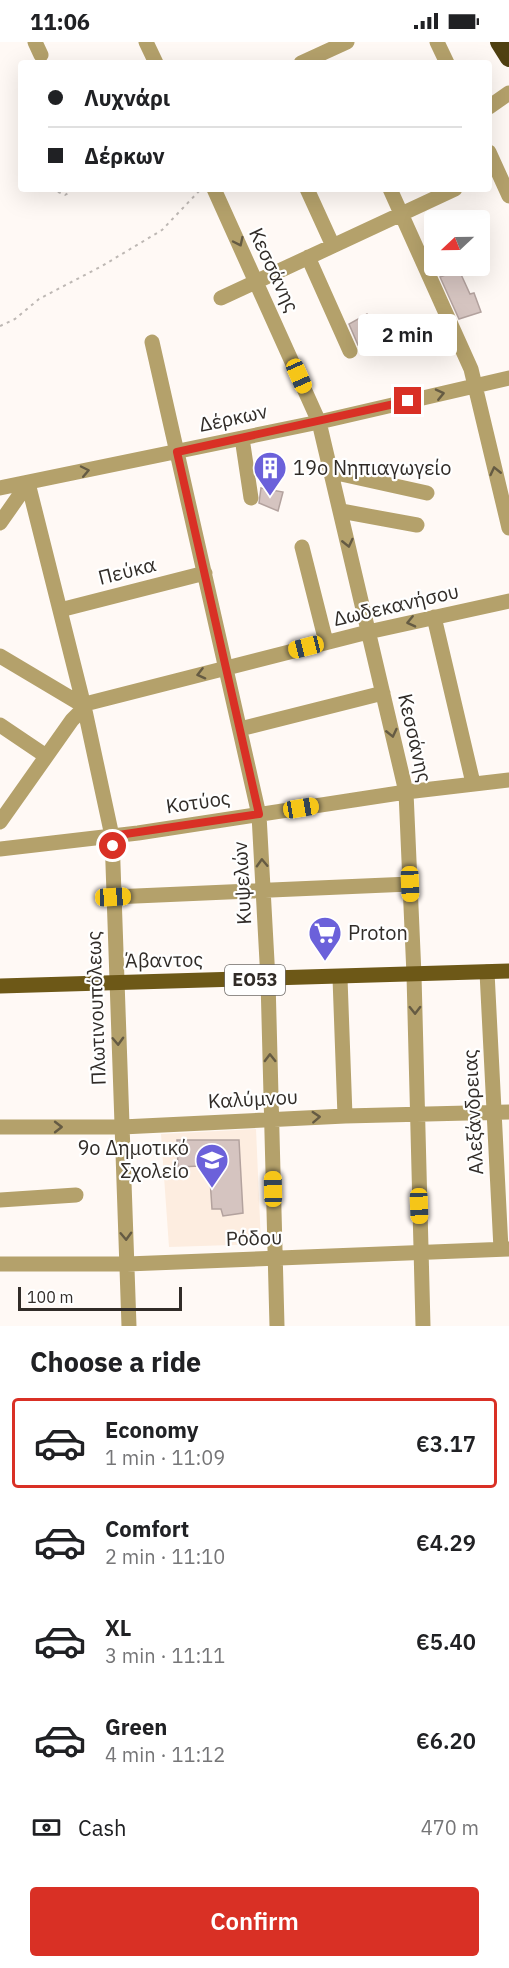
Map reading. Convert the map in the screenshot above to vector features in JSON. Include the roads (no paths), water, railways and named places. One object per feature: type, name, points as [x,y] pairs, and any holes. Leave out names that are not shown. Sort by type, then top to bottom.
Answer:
[{"type":"highway","points":[[499,42],[509,58]]},
{"type":"main road","name":"Άβαντος","points":[[0,987],[509,971]]},
{"type":"street","points":[[146,42],[155,60]]},
{"type":"street","points":[[309,60],[347,42]]},
{"type":"street","points":[[437,42],[446,60]]},
{"type":"street","points":[[492,105],[509,93]]},
{"type":"street","points":[[498,168],[509,196]]},
{"type":"street","name":"Κεσσάνης","points":[[215,192],[319,422],[406,792],[414,975],[423,1326]]},
{"type":"street","points":[[308,192],[333,246]]},
{"type":"street","points":[[391,192],[468,364],[509,528]]},
{"type":"street","points":[[221,298],[449,192]]},
{"type":"street","points":[[308,257],[350,351]]},
{"type":"street","name":"Κυψελών","points":[[152,342],[259,814],[268,980],[277,1326]]},
{"type":"street","name":"Δέρκων","points":[[0,488],[319,422],[509,378]]},
{"type":"street","points":[[242,438],[250,498]]},
{"type":"street","points":[[332,472],[427,493]]},
{"type":"street","points":[[0,523],[28,483]]},
{"type":"street","name":"Πλωτινουπόλεως","points":[[28,483],[84,706],[112,836],[129,1326]]},
{"type":"street","points":[[341,511],[417,525]]},
{"type":"street","points":[[302,547],[326,642]]},
{"type":"street","name":"Πεύκα","points":[[60,610],[205,573]]},
{"type":"street","name":"Δωδεκανήσου","points":[[84,706],[95,700],[326,642],[509,601]]},
{"type":"street","points":[[434,617],[473,783]]},
{"type":"street","points":[[0,656],[84,706],[2,816]]},
{"type":"street","points":[[240,729],[382,693]]},
{"type":"street","points":[[0,725],[46,756]]},
{"type":"street","name":"Κοτύος","points":[[0,849],[112,836],[406,792],[509,780]]},
{"type":"street","points":[[113,897],[410,884]]},
{"type":"street","name":"Αλεξάνδρειας","points":[[487,972],[502,1112],[505,1249]]},
{"type":"street","points":[[340,978],[345,1116]]},
{"type":"street","name":"Καλύμνου","points":[[0,1127],[122,1127],[345,1116],[502,1112]]},
{"type":"street","points":[[0,1200],[76,1195]]},
{"type":"street","name":"Ρόδου","points":[[0,1264],[127,1264],[505,1249]]},
{"type":"place","name":"19ο Νηπιαγωγείο","points":[[270,497]]},
{"type":"place","name":"Proton","points":[[325,962]]},
{"type":"place","name":"9ο Δημοτικό Σχολείο","points":[[212,1189]]}]
